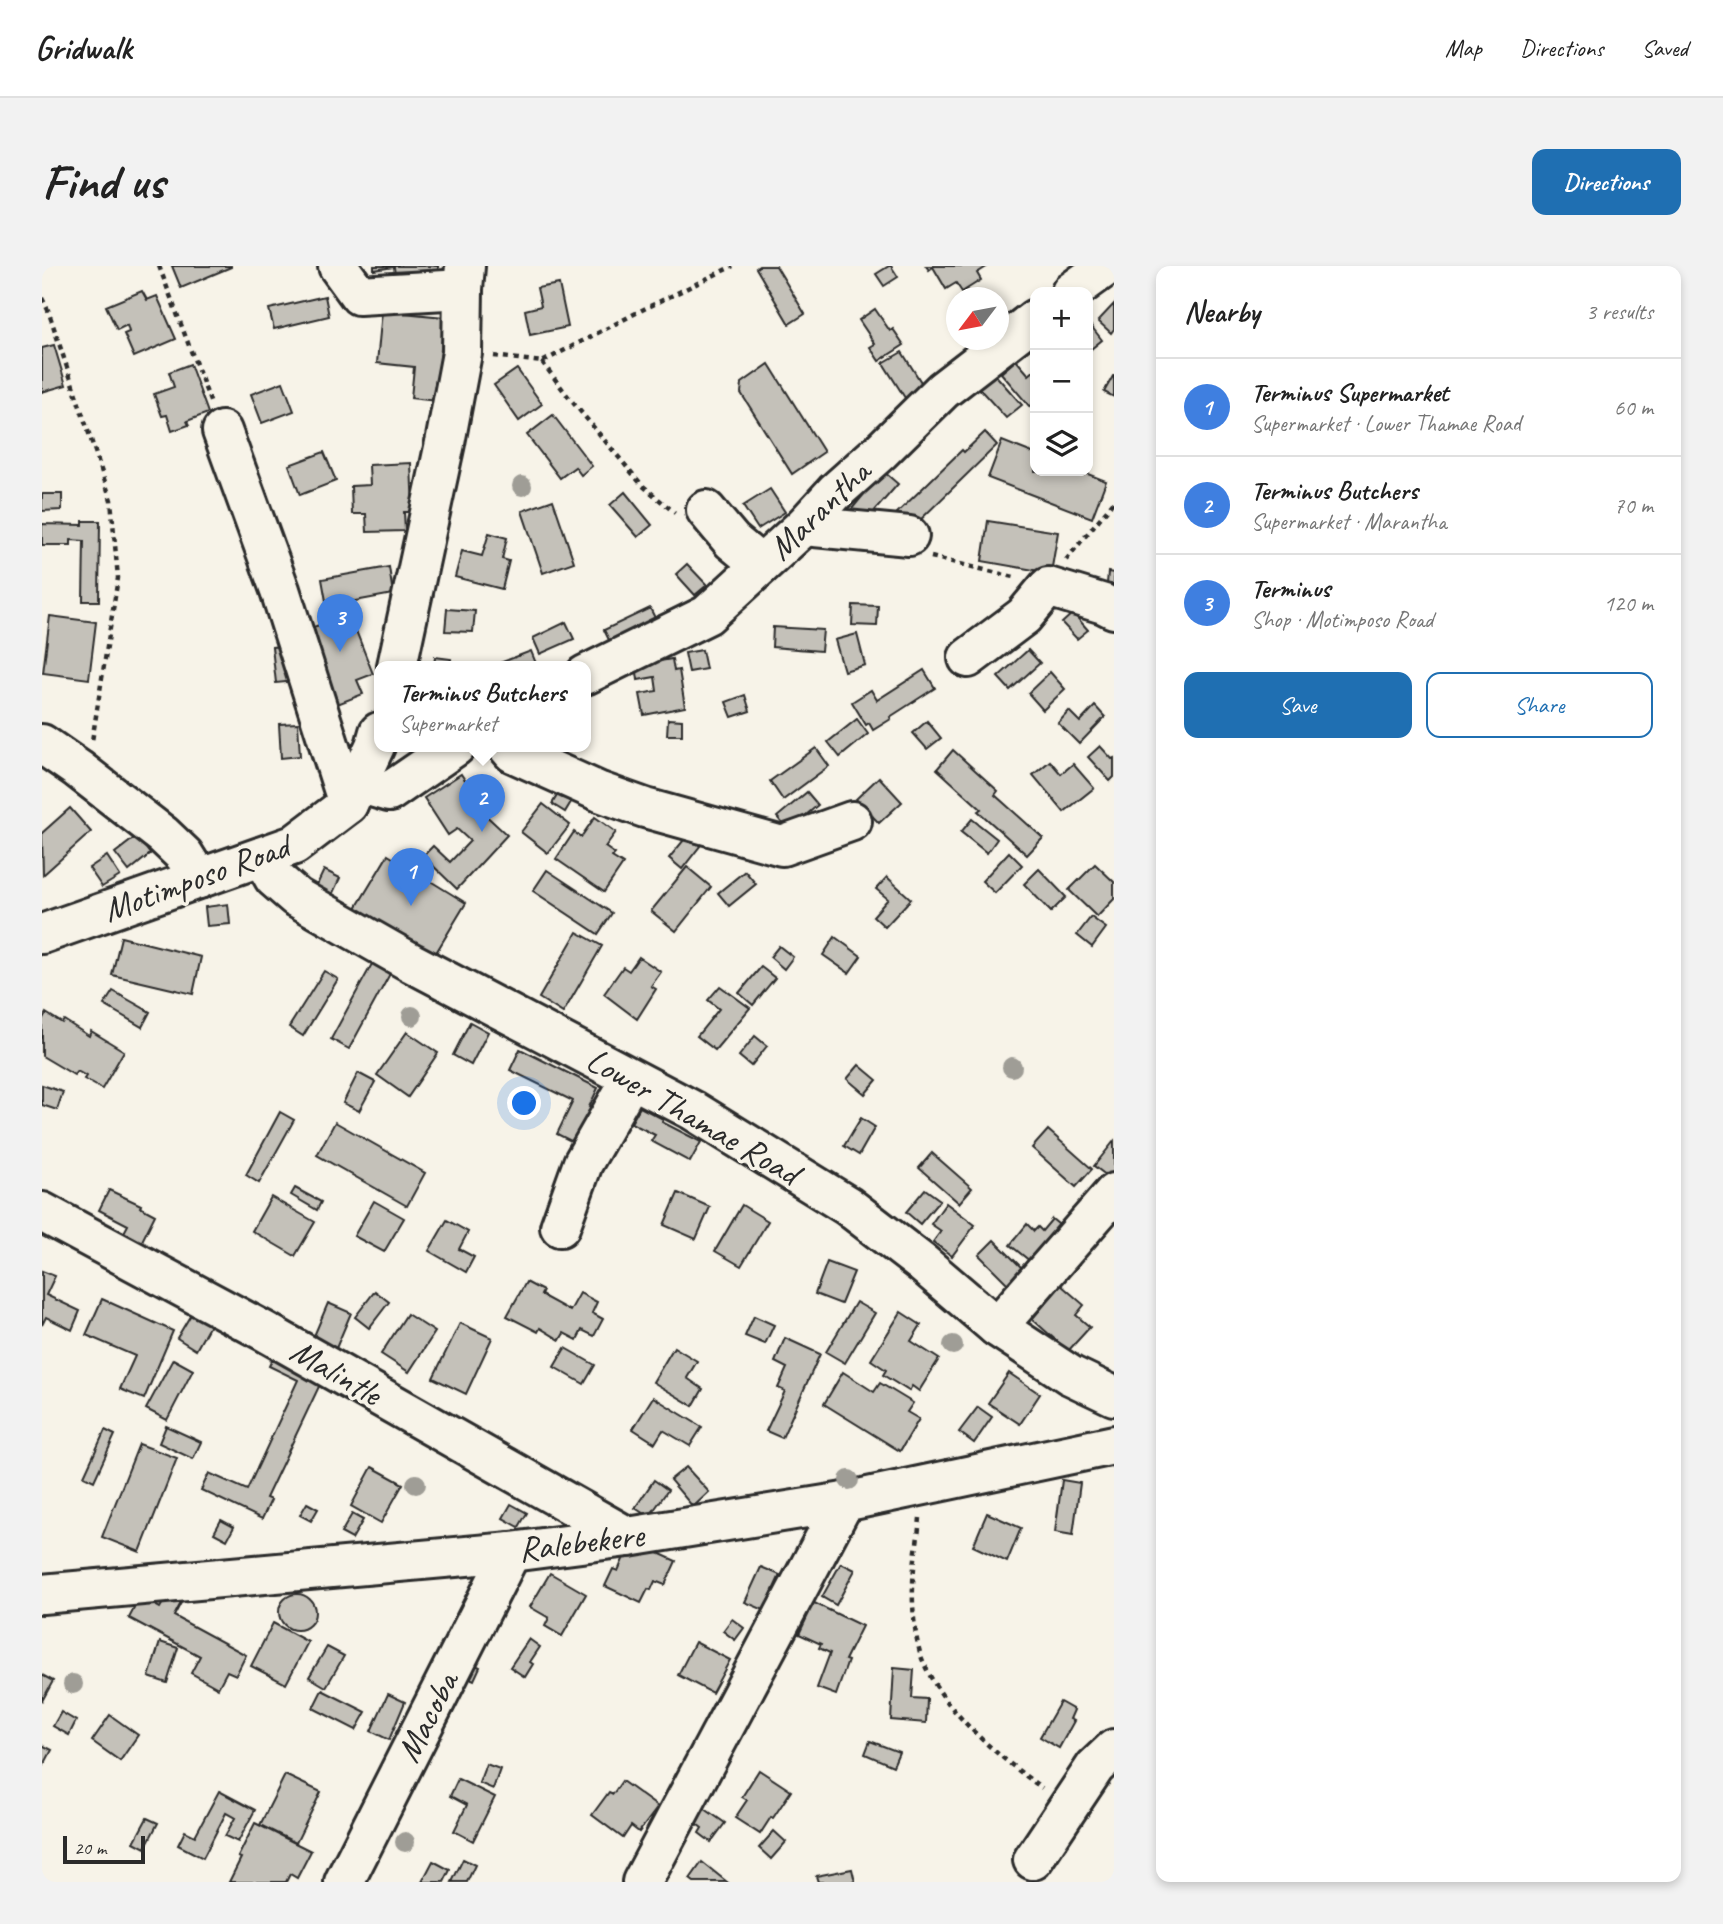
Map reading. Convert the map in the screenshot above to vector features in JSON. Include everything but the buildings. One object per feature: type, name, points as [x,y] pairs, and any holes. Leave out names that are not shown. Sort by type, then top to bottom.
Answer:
[{"type":"street","points":[[338,266],[359,295],[468,272],[462,353],[398,661]]},
{"type":"street","points":[[1077,287],[1103,267]]},
{"type":"street","name":"Marantha","points":[[591,672],[707,615],[804,526],[835,492],[943,390],[1030,323]]},
{"type":"street","points":[[222,431],[309,679],[353,793],[389,792],[447,752]]},
{"type":"street","points":[[706,510],[732,541],[761,565]]},
{"type":"street","points":[[804,526],[914,545]]},
{"type":"street","points":[[968,658],[1024,616],[1048,587],[1104,604],[1114,610]]},
{"type":"street","points":[[42,744],[163,835],[184,855],[200,879]]},
{"type":"street","name":"Motimposo Road","points":[[44,928],[200,879],[294,845],[353,793],[374,748]]},
{"type":"street","points":[[512,752],[600,792],[645,808],[782,846],[852,821]]},
{"type":"street","name":"Lower Thamae Road","points":[[262,857],[274,878],[296,897],[412,963],[694,1111],[848,1206],[998,1327],[1070,1375],[1114,1396]]},
{"type":"street","points":[[560,1227],[583,1163],[631,1079]]},
{"type":"street","points":[[998,1327],[1114,1193]]},
{"type":"street","name":"Malintle","points":[[42,1212],[264,1331],[628,1537]]},
{"type":"street","name":"Ralebekere","points":[[42,1594],[510,1552],[628,1537],[844,1502],[1114,1446]]},
{"type":"street","points":[[642,1882],[844,1502]]},
{"type":"street","name":"Macoba","points":[[344,1882],[510,1552]]},
{"type":"street","points":[[1033,1860],[1095,1767],[1114,1749]]},
{"type":"path","points":[[159,266],[222,431]]},
{"type":"path","points":[[462,353],[542,362],[733,266]]},
{"type":"path","points":[[42,298],[111,500],[118,578],[90,751],[78,769]]},
{"type":"path","points":[[542,362],[642,485],[685,522],[706,510]]},
{"type":"path","points":[[914,545],[1048,587],[1073,549],[1114,501]]},
{"type":"path","points":[[920,1486],[912,1588],[923,1660],[946,1702],[1025,1775],[1068,1806]]},
{"type":"place","name":"Terminus","points":[[340,652]]},
{"type":"place","name":"Terminus Butchers","points":[[482,832]]},
{"type":"place","name":"Terminus Supermarket","points":[[411,906]]}]
